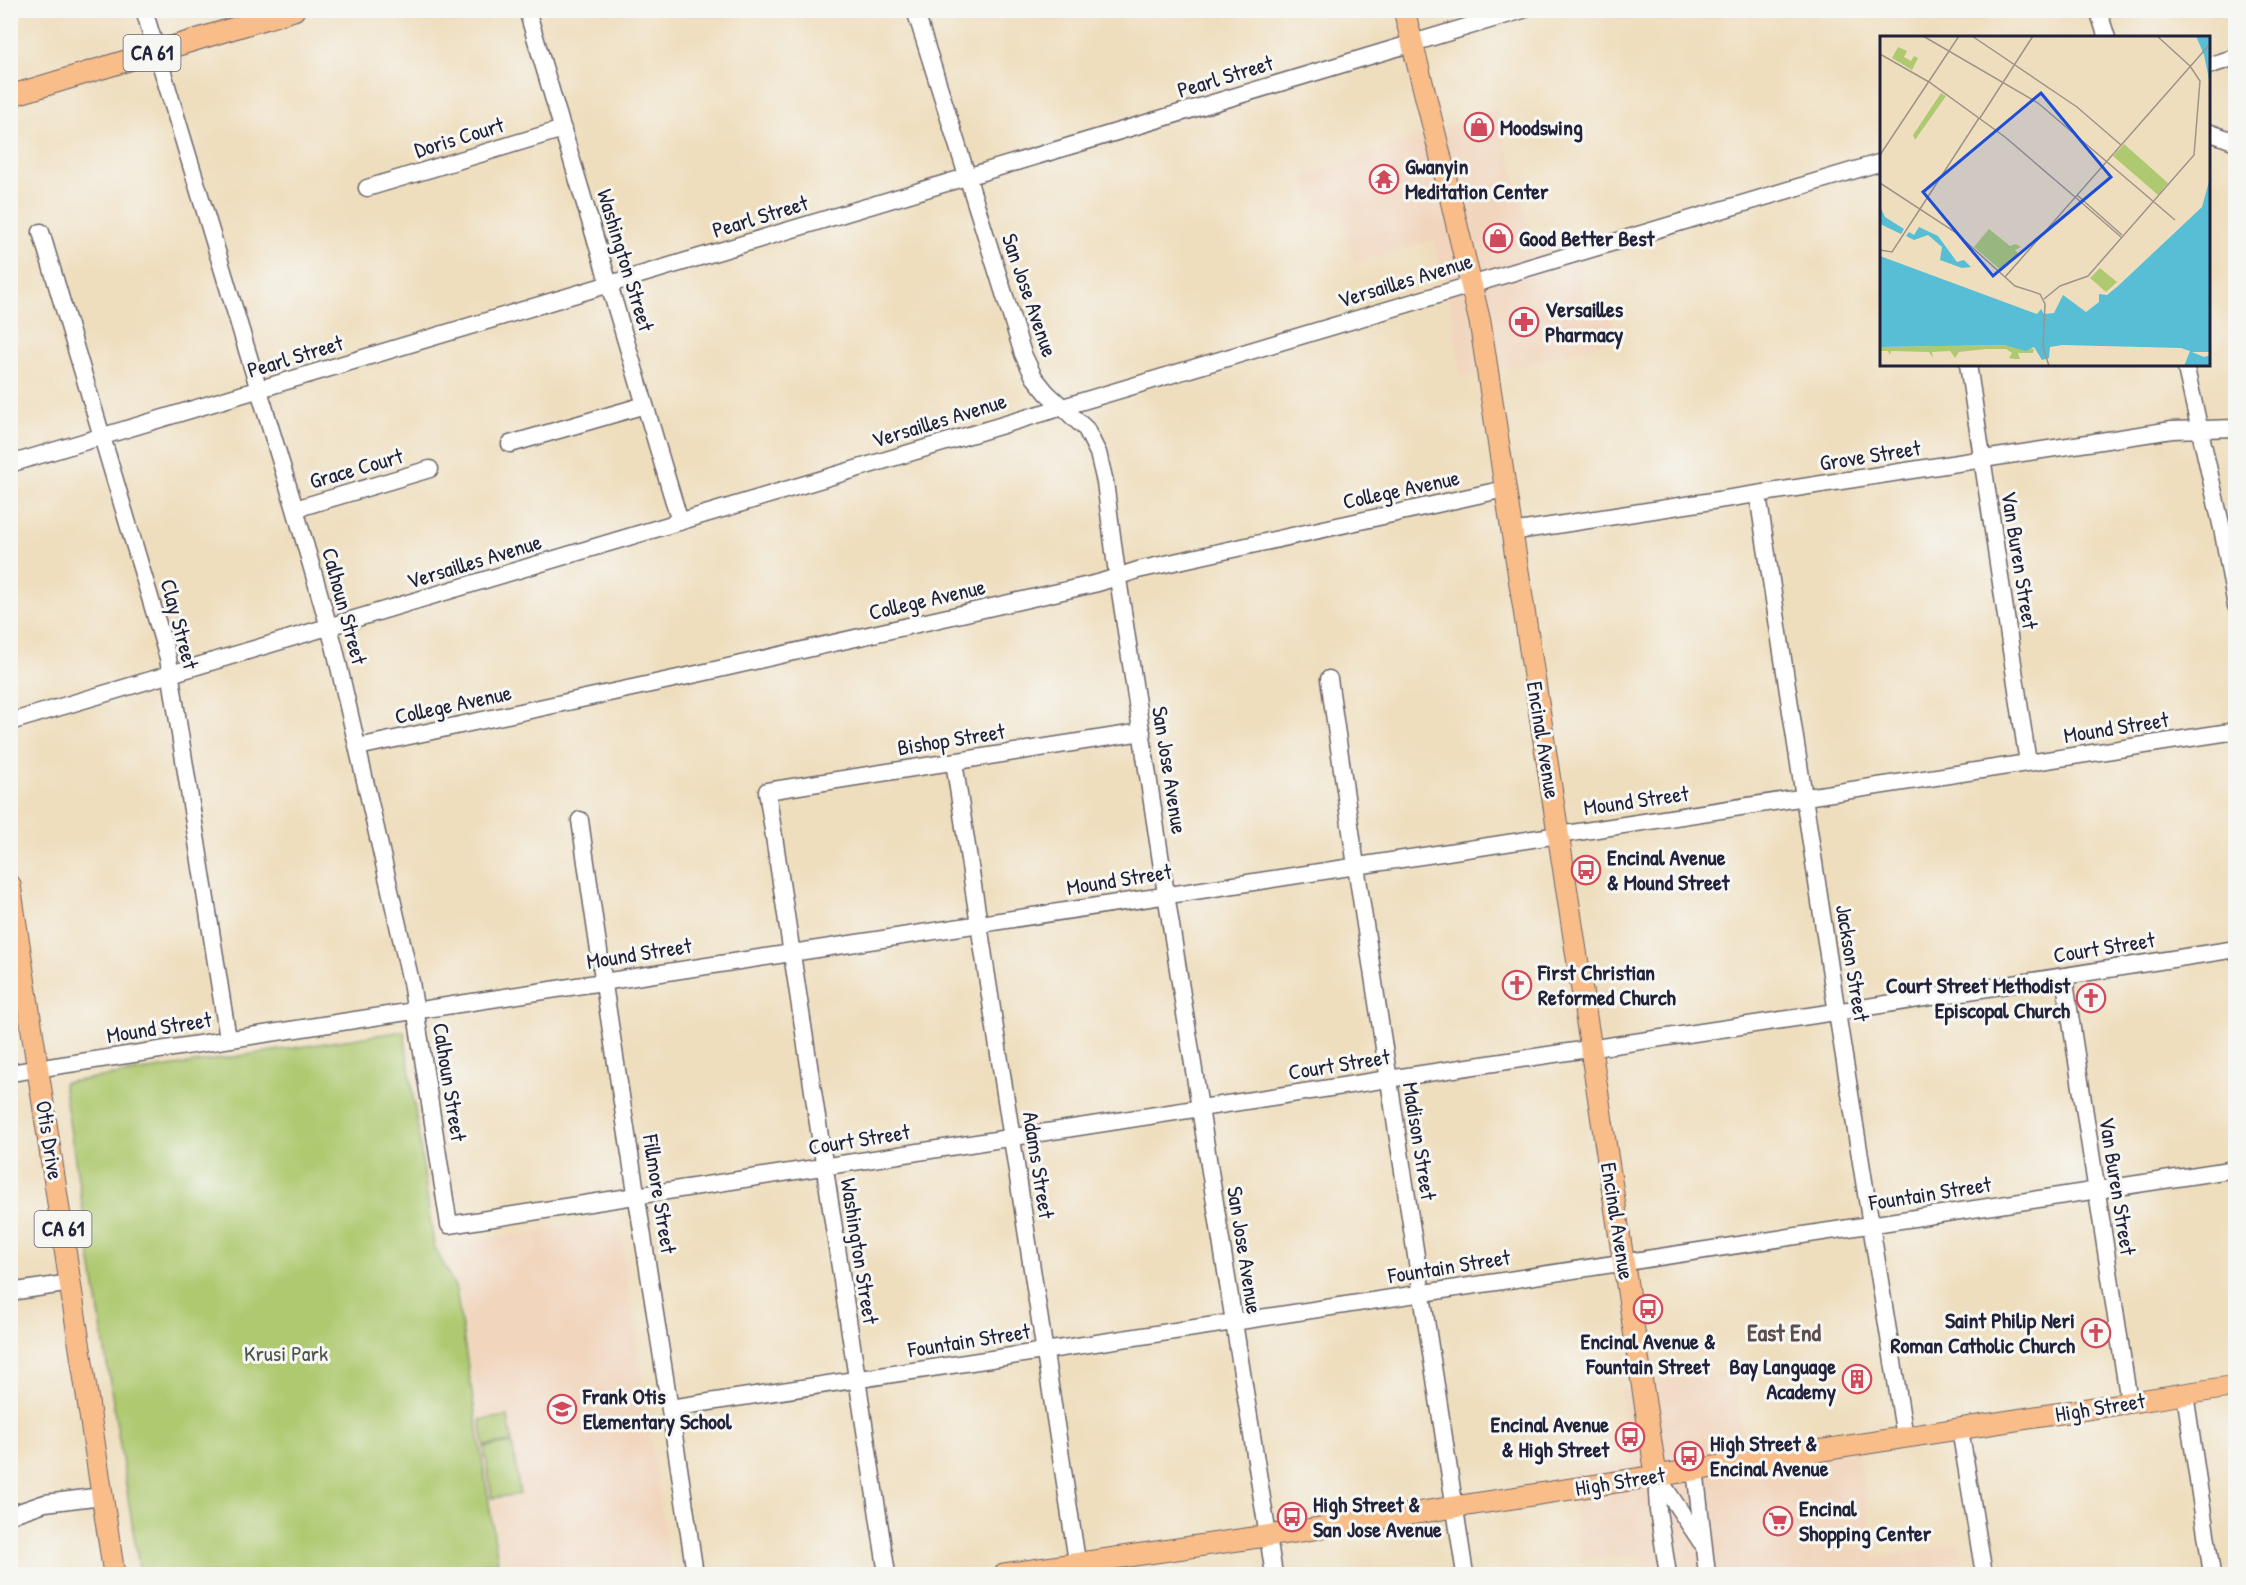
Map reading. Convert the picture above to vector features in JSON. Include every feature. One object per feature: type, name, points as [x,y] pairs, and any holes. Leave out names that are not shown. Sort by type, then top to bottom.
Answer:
[{"type":"main road","name":"CA 61","points":[[10,96],[294,10]]},
{"type":"main road","name":"Encinal Avenue","points":[[1404,10],[1471,283],[1487,366],[1656,1475]]},
{"type":"main road","name":"Otis Drive","points":[[10,885],[114,1575]]},
{"type":"main road","name":"High Street","points":[[1004,1575],[1078,1569],[1268,1536],[2235,1386]]},
{"type":"street","name":"Calhoun Street","points":[[144,10],[329,628],[409,971],[449,1225]]},
{"type":"street","name":"Washington Street","points":[[527,10],[680,522]]},
{"type":"street","name":"San Jose Avenue","points":[[915,10],[1023,354],[1034,377],[1047,393],[1064,406],[1086,429],[1098,453],[1105,482],[1166,894],[1274,1575]]},
{"type":"street","name":"Pearl Street","points":[[10,464],[1522,10]]},
{"type":"street","points":[[2098,10],[2106,36]]},
{"type":"street","points":[[2210,65],[2235,57]]},
{"type":"street","name":"Doris Court","points":[[367,188],[563,129]]},
{"type":"street","points":[[2211,134],[2235,142]]},
{"type":"street","name":"Versailles Avenue","points":[[10,722],[1880,162]]},
{"type":"street","name":"Clay Street","points":[[40,232],[171,674],[228,1039]]},
{"type":"street","name":"Van Buren Street","points":[[1968,366],[2028,763]]},
{"type":"street","points":[[2185,366],[2223,533],[2235,606]]},
{"type":"street","points":[[510,444],[645,405]]},
{"type":"street","name":"Grove Street","points":[[1511,532],[2172,430],[2235,428]]},
{"type":"street","name":"Grace Court","points":[[295,509],[430,469]]},
{"type":"street","name":"College Avenue","points":[[358,747],[720,669],[1098,583],[1138,570],[1505,489]]},
{"type":"street","name":"Jackson Street","points":[[1758,495],[1905,1437]]},
{"type":"street","name":"Madison Street","points":[[1329,679],[1465,1575]]},
{"type":"street","name":"Mound Street","points":[[10,1073],[2235,731]]},
{"type":"street","name":"Bishop Street","points":[[767,791],[1142,732]]},
{"type":"street","name":"Adams Street","points":[[954,762],[1078,1569]]},
{"type":"street","name":"Washington Street","points":[[767,791],[887,1575]]},
{"type":"street","name":"Fillmore Street","points":[[580,820],[694,1575]]},
{"type":"street","name":"Court Street","points":[[449,1225],[1388,1078],[1837,1012],[2235,949]]},
{"type":"street","name":"Van Buren Street","points":[[2064,976],[2129,1402]]},
{"type":"street","name":"Fountain Street","points":[[670,1408],[2235,1169]]},
{"type":"street","points":[[10,1292],[71,1283]]},
{"type":"street","points":[[2185,1394],[2212,1575]]},
{"type":"street","points":[[1960,1429],[1984,1575]]},
{"type":"street","name":"Encinal Avenue","points":[[1695,1469],[1707,1575]]},
{"type":"street","name":"Encinal Avenue","points":[[1656,1475],[1703,1545]]},
{"type":"street","name":"Encinal Avenue","points":[[1656,1475],[1658,1511],[1668,1575]]},
{"type":"street","points":[[10,1515],[45,1503],[102,1496]]},
{"type":"shaded area","points":[[1496,109],[1535,246],[1570,236],[1580,275],[1585,314],[1610,309],[1615,340],[1515,367],[1461,377],[1452,315],[1433,240],[1355,263],[1339,207],[1315,215],[1303,177]]},
{"type":"shaded area","name":"Frank Otis Elementary School","points":[[619,1220],[671,1574],[502,1574],[453,1244]]},
{"type":"shaded area","points":[[1733,1370],[1744,1446],[1854,1429],[1875,1558],[1960,1544],[1964,1574],[1645,1574],[1641,1553],[1580,1561],[1570,1472],[1626,1463],[1629,1458],[1620,1388]]},
{"type":"green space","name":"Krusi Park","points":[[404,1031],[434,1245],[456,1289],[498,1561],[418,1574],[140,1574],[63,1083]]},
{"type":"green space","points":[[508,1416],[512,1442],[484,1446],[480,1420]]},
{"type":"green space","points":[[512,1443],[520,1494],[492,1498],[484,1447]]},
{"type":"place","name":"Moodswing","points":[[1479,127]]},
{"type":"place","name":"Gwanyin Meditation Center","points":[[1384,179]]},
{"type":"place","name":"Good Better Best","points":[[1498,238]]},
{"type":"place","name":"Versailles Pharmacy","points":[[1524,322]]},
{"type":"place","name":"Encinal Avenue & Mound Street","points":[[1586,870]]},
{"type":"place","name":"First Christian Reformed Church","points":[[1517,985]]},
{"type":"place","name":"Court Street Methodist Episcopal Church","points":[[2091,998]]},
{"type":"place","name":"Encinal Avenue & Fountain Street","points":[[1648,1309]]},
{"type":"place","name":"Saint Philip Neri Roman Catholic Church","points":[[2096,1333]]},
{"type":"place","name":"Bay Language Academy","points":[[1857,1379]]},
{"type":"place","name":"Frank Otis Elementary School","points":[[562,1409]]},
{"type":"place","name":"Encinal Avenue & High Street","points":[[1630,1437]]},
{"type":"place","name":"High Street & Encinal Avenue","points":[[1689,1456]]},
{"type":"place","name":"High Street & San Jose Avenue","points":[[1292,1517]]},
{"type":"place","name":"Encinal Shopping Center","points":[[1778,1521]]},
{"type":"district","name":"East End","points":[[1784,1333]]}]
